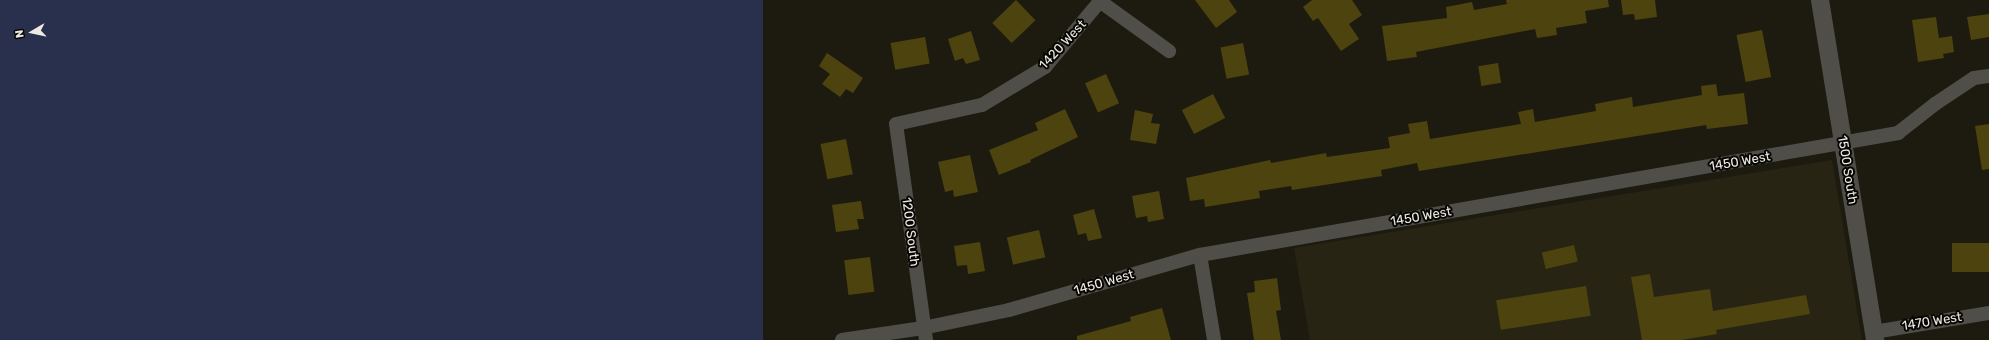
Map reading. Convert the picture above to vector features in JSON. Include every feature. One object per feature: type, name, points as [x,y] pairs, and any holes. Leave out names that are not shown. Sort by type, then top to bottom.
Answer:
[{"type":"street","name":"1500 South","points":[[1820,0],[1875,336]]},
{"type":"street","name":"1420 West","points":[[896,124],[982,105],[1045,68],[1101,1],[1169,51]]},
{"type":"street","name":"1450 West","points":[[842,340],[924,334],[1200,255],[1843,144],[1898,133],[1935,104],[1974,78],[1989,76]]},
{"type":"street","name":"1200 South","points":[[896,124],[924,334]]},
{"type":"street","points":[[1200,255],[1214,340]]},
{"type":"street","name":"1470 West","points":[[1875,336],[1989,312]]},
{"type":"shaded area","points":[[0,0],[763,0],[763,340],[0,340]]},
{"type":"shaded area","points":[[1832,160],[1862,340],[1310,340],[1294,248]]},
{"type":"building","points":[[1016,0],[1035,20],[1012,43],[992,23]]},
{"type":"building","points":[[1195,0],[1229,0],[1237,12],[1216,28]]},
{"type":"building","points":[[1312,0],[1352,0],[1362,15],[1349,24],[1359,39],[1341,51],[1318,18],[1313,21],[1303,7]]},
{"type":"building","points":[[1506,0],[1608,0],[1609,7],[1585,11],[1587,23],[1556,28],[1557,35],[1537,38],[1535,29],[1416,52],[1417,57],[1387,61],[1382,26],[1447,18],[1446,7],[1472,2],[1474,10],[1507,4]]},
{"type":"building","points":[[1621,0],[1655,0],[1657,17],[1635,20],[1634,14],[1623,15]]},
{"type":"building","points":[[1989,14],[1989,37],[1971,40],[1967,17]]},
{"type":"building","points":[[1936,17],[1939,38],[1952,36],[1954,52],[1943,54],[1944,58],[1918,62],[1912,20]]},
{"type":"building","points":[[1762,30],[1771,77],[1746,82],[1736,35]]},
{"type":"building","points":[[971,31],[980,60],[966,64],[963,58],[955,61],[948,39]]},
{"type":"building","points":[[925,37],[930,64],[895,70],[891,43]]},
{"type":"building","points":[[1243,43],[1249,74],[1227,79],[1220,47]]},
{"type":"building","points":[[827,53],[863,78],[853,93],[846,89],[840,97],[822,84],[830,74],[819,66]]},
{"type":"building","points":[[1498,63],[1501,83],[1481,86],[1478,66]]},
{"type":"building","points":[[1106,74],[1119,103],[1098,113],[1085,83]]},
{"type":"building","points":[[1716,84],[1718,96],[1744,93],[1748,124],[1707,129],[1706,125],[1419,171],[1417,163],[1381,170],[1382,176],[1292,190],[1291,186],[1259,191],[1260,198],[1205,207],[1204,199],[1190,201],[1186,178],[1270,160],[1271,163],[1326,153],[1327,157],[1390,148],[1388,137],[1410,133],[1408,124],[1427,121],[1430,139],[1521,124],[1518,112],[1533,109],[1535,122],[1596,111],[1595,104],[1632,97],[1633,107],[1702,95],[1701,86]]},
{"type":"building","points":[[1213,94],[1225,118],[1194,134],[1182,110]]},
{"type":"building","points":[[1065,109],[1078,137],[1030,160],[1031,162],[999,175],[989,150],[1038,130],[1035,123]]},
{"type":"building","points":[[1135,110],[1153,114],[1151,123],[1160,124],[1156,144],[1130,140]]},
{"type":"building","points":[[1989,124],[1989,169],[1982,170],[1975,126]]},
{"type":"building","points":[[846,139],[853,174],[827,179],[820,144]]},
{"type":"building","points":[[970,155],[978,192],[954,197],[953,190],[945,192],[938,162]]},
{"type":"building","points":[[1159,191],[1164,219],[1148,222],[1147,216],[1136,218],[1132,196]]},
{"type":"building","points":[[861,201],[864,219],[857,219],[859,229],[836,232],[832,205]]},
{"type":"building","points":[[1094,209],[1102,238],[1088,241],[1086,233],[1078,235],[1073,215]]},
{"type":"building","points":[[1039,230],[1045,257],[1013,265],[1007,237]]},
{"type":"building","points":[[980,242],[985,271],[968,274],[967,265],[957,266],[954,246]]},
{"type":"building","points":[[1952,243],[1989,243],[1989,272],[1952,272]]},
{"type":"building","points":[[1574,245],[1578,262],[1546,269],[1542,252]]},
{"type":"building","points":[[870,257],[874,292],[848,295],[844,260]]},
{"type":"building","points":[[1650,274],[1654,297],[1710,289],[1713,311],[1806,295],[1810,314],[1716,330],[1717,334],[1681,340],[1642,340],[1631,277]]},
{"type":"building","points":[[1277,278],[1281,310],[1276,311],[1281,340],[1254,340],[1247,293],[1255,292],[1254,281]]},
{"type":"building","points":[[1586,286],[1591,316],[1501,330],[1496,300]]},
{"type":"building","points":[[1162,308],[1171,340],[1077,340],[1077,336],[1131,321],[1130,317]]}]
